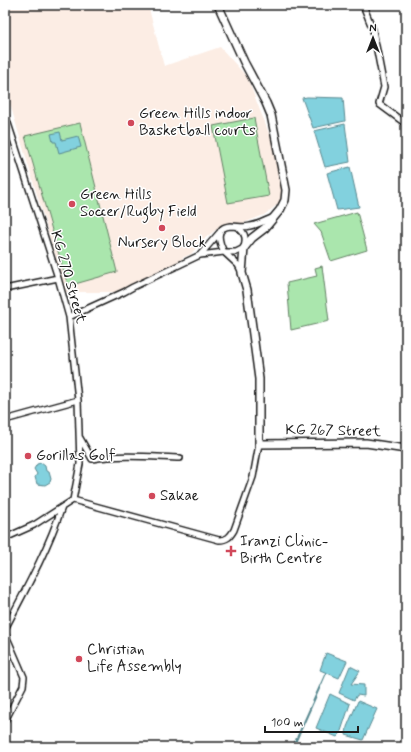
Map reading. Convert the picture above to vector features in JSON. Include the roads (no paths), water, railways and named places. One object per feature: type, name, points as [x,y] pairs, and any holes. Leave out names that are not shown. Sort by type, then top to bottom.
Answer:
[{"type":"street","points":[[69,317],[200,255],[236,252],[244,248],[252,238],[265,228],[283,205],[286,190],[271,115],[232,37],[218,5]]},
{"type":"street","points":[[364,5],[373,30],[384,87],[379,104],[406,124]]},
{"type":"street","name":"KG 270 Street","points":[[5,114],[58,278],[69,317],[78,400],[80,464],[73,500]]},
{"type":"street","points":[[200,255],[224,228],[231,226],[239,228],[252,226],[274,216]]},
{"type":"street","points":[[239,228],[244,233],[246,240],[242,273]]},
{"type":"street","points":[[5,538],[34,525],[73,500],[219,540],[225,540],[230,537],[234,530],[250,483],[259,444],[259,379],[246,290],[242,273],[238,265],[224,252],[219,243],[219,233]]},
{"type":"street","points":[[5,289],[58,278]]},
{"type":"street","points":[[5,420],[78,400]]},
{"type":"street","points":[[79,436],[92,459],[107,456],[180,458]]},
{"type":"street","name":"KG 267 Street","points":[[259,444],[366,443],[406,449]]},
{"type":"street","points":[[5,629],[28,585],[57,523],[62,507]]},
{"type":"street","points":[[5,633],[24,677],[23,686],[5,721]]},
{"type":"water","points":[[302,98],[343,98],[345,121],[313,128]]},
{"type":"water","points":[[345,124],[350,162],[325,167],[314,131]]},
{"type":"water","points":[[60,132],[62,140],[78,136],[81,147],[59,153],[56,142],[53,142],[51,134]]},
{"type":"water","points":[[350,167],[359,207],[337,210],[327,173]]},
{"type":"water","points":[[41,463],[45,466],[46,471],[49,472],[51,479],[50,482],[45,485],[37,484],[35,477],[37,474],[34,469],[37,464]]},
{"type":"water","points":[[326,653],[347,661],[339,678],[320,670]]},
{"type":"water","points":[[350,666],[360,671],[351,684],[364,685],[364,696],[357,695],[354,700],[339,693]]},
{"type":"water","points":[[330,694],[350,704],[340,734],[337,737],[316,728]]},
{"type":"water","points":[[358,701],[377,709],[363,740],[346,735],[347,727]]},
{"type":"waterway","points":[[293,747],[326,673]]},
{"type":"place","name":"Green Hills indoor Basketball courts","points":[[131,123]]},
{"type":"place","name":"Green Hills Soccer/Rugby Field","points":[[72,204]]},
{"type":"place","name":"Nursery Block","points":[[162,228]]},
{"type":"place","name":"Gorillas Golf","points":[[28,456]]},
{"type":"place","name":"Sakae","points":[[152,496]]},
{"type":"place","name":"Iranzi Clinic- Birth Centre","points":[[231,551]]},
{"type":"place","name":"Christian Life Assembly","points":[[79,659]]}]
